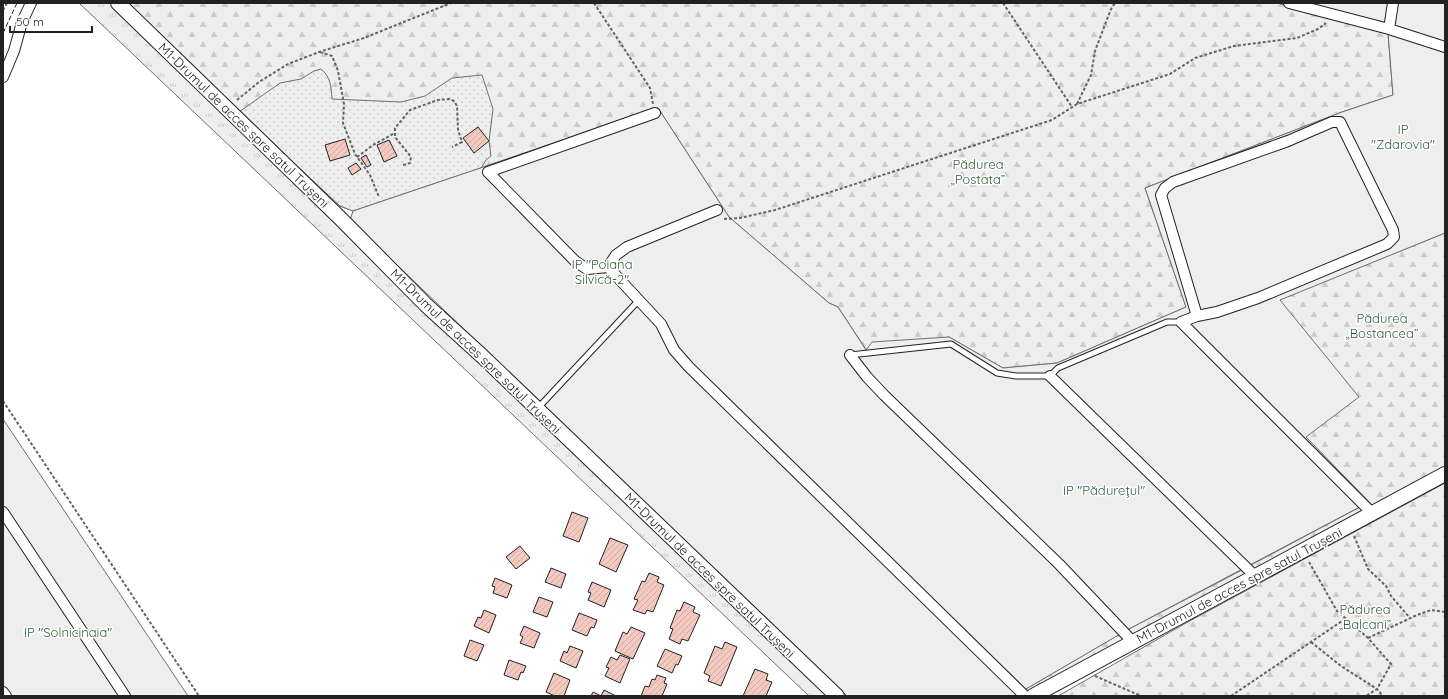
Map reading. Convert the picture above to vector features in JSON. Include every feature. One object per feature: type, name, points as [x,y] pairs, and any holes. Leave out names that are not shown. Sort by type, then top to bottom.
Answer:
[{"type":"street","points":[[3,77],[14,51],[22,22],[31,3]]},
{"type":"street","name":"M1-Drumul de acces spre satul Trușeni","points":[[118,3],[340,218],[426,305],[482,356],[837,696]]},
{"type":"street","points":[[1289,3],[1389,29],[1445,47]]},
{"type":"street","points":[[1389,29],[1393,3]]},
{"type":"street","points":[[655,113],[488,172],[575,260],[587,268],[608,266],[616,255],[627,246],[717,210]]},
{"type":"street","points":[[1197,316],[1161,195],[1165,188],[1173,182],[1288,141],[1332,122],[1340,122],[1393,230],[1394,238],[1387,244],[1258,298],[1181,322],[1372,513]]},
{"type":"street","points":[[608,266],[661,324],[674,350],[689,367],[1025,696]]},
{"type":"street","points":[[850,355],[867,377],[884,395],[1059,564],[1133,642]]},
{"type":"street","points":[[1050,376],[1256,577]]},
{"type":"street","name":"M1-Drumul de acces spre satul Trușeni","points":[[1033,696],[1445,474]]},
{"type":"street","points":[[3,512],[125,696]]},
{"type":"street","points":[[3,692],[6,696]]},
{"type":"lane","points":[[537,409],[639,300]]},
{"type":"lane","points":[[850,355],[951,344],[997,373],[1016,376],[1050,376],[1058,368],[1167,322],[1181,322]]},
{"type":"path","points":[[3,10],[6,3]]},
{"type":"path","points":[[227,108],[259,82],[288,64],[319,52],[364,38],[451,3]]},
{"type":"path","points":[[594,3],[650,88],[655,113]]},
{"type":"path","points":[[1003,3],[1072,107]]},
{"type":"path","points":[[1077,104],[1091,75],[1094,51],[1111,9],[1115,3]]},
{"type":"path","points":[[717,210],[724,219],[740,218],[775,210],[1052,120],[1077,104],[1170,74],[1195,58],[1234,46],[1297,38],[1318,29],[1337,15]]},
{"type":"path","points":[[319,52],[332,56],[338,71],[344,104],[343,123],[357,157],[370,175],[380,197]]},
{"type":"path","points":[[403,165],[410,163],[411,157],[395,137],[395,128],[410,110],[438,100],[449,99],[454,101],[457,106],[458,130],[462,142],[452,147]]},
{"type":"path","points":[[357,157],[373,145],[395,133]]},
{"type":"path","points":[[3,402],[199,696]]},
{"type":"path","points":[[1349,526],[1368,568],[1386,586],[1391,596],[1410,618]]},
{"type":"path","points":[[1303,551],[1337,611],[1368,638],[1391,664],[1378,690],[1366,696]]},
{"type":"path","points":[[1368,638],[1410,618],[1431,610],[1445,612]]},
{"type":"path","points":[[1231,696],[1345,619]]},
{"type":"path","points":[[1311,642],[1341,666],[1378,690],[1383,696]]},
{"type":"path","points":[[1081,670],[1141,696]]},
{"type":"green space","points":[[79,3],[110,3],[827,696],[809,696]]},
{"type":"green space","name":"Pădurea „Postata”","points":[[128,3],[1278,3],[1388,33],[1393,95],[1342,112],[1145,188],[1186,307],[1057,363],[1003,368],[949,337],[867,351],[838,307],[829,303],[729,217],[658,108],[353,211],[340,206],[247,120]]},
{"type":"green space","points":[[1278,3],[1445,3],[1445,233],[1280,300],[1359,397],[1306,437],[1369,502],[1127,630],[1014,696],[847,696],[350,220],[353,211],[658,108],[729,217],[829,303],[838,307],[866,350],[872,342],[949,337],[1003,368],[1057,363],[1186,307],[1145,188],[1342,112],[1393,95],[1388,33]]},
{"type":"green space","points":[[321,69],[329,79],[332,99],[401,102],[425,96],[452,78],[482,75],[493,109],[489,141],[491,156],[486,160],[481,168],[353,211],[340,206],[239,112],[280,83],[301,79],[314,71]]},
{"type":"green space","name":"Pădurea „Bostancea”","points":[[1445,233],[1445,468],[1373,506],[1306,437],[1280,299]]},
{"type":"green space","name":"IP \"Solnicinaia\"","points":[[3,419],[188,696],[3,696]]},
{"type":"green space","name":"Pădurea „Balcani”","points":[[1445,483],[1445,696],[1058,696],[1186,623]]},
{"type":"green space","points":[[1360,507],[1364,511],[1257,572],[1251,565]]},
{"type":"green space","points":[[1242,570],[1250,577],[1135,636],[1127,630]]},
{"type":"green space","points":[[1120,634],[1124,642],[1030,693],[1024,690]]},
{"type":"building","points":[[478,127],[489,141],[474,153],[463,138]]},
{"type":"building","points":[[345,139],[350,155],[330,161],[325,145]]},
{"type":"building","points":[[389,140],[397,156],[384,162],[377,145]]},
{"type":"building","points":[[366,155],[371,165],[367,167],[361,158]]},
{"type":"building","points":[[356,163],[361,169],[352,175],[348,168]]},
{"type":"building","points":[[572,512],[588,518],[579,542],[563,536]]},
{"type":"building","points":[[610,538],[628,545],[616,572],[599,564]]},
{"type":"building","points":[[520,546],[530,558],[516,569],[506,557]]},
{"type":"building","points":[[551,568],[566,574],[561,588],[545,582]]},
{"type":"building","points":[[649,573],[659,577],[657,582],[664,585],[653,612],[647,610],[645,614],[633,610],[638,600],[634,599],[642,581],[645,582]]},
{"type":"building","points":[[495,578],[512,585],[507,598],[493,593],[495,587],[492,586]]},
{"type":"building","points":[[592,582],[611,590],[604,607],[588,600],[591,593],[588,592]]},
{"type":"building","points":[[539,597],[553,602],[547,617],[533,612]]},
{"type":"building","points":[[684,602],[695,607],[693,612],[700,615],[688,641],[682,639],[680,644],[669,639],[673,629],[670,628],[677,610],[680,611]]},
{"type":"building","points":[[484,610],[496,615],[489,633],[474,626],[478,617],[481,618]]},
{"type":"building","points":[[579,613],[597,620],[594,628],[591,627],[587,636],[572,630]]},
{"type":"building","points":[[524,626],[540,633],[534,648],[520,643],[523,637],[520,635]]},
{"type":"building","points":[[631,627],[645,633],[633,659],[615,651],[623,632],[627,634]]},
{"type":"building","points":[[470,640],[484,645],[477,661],[464,656]]},
{"type":"building","points":[[725,642],[737,647],[721,686],[708,681],[710,676],[704,673],[715,646],[722,649]]},
{"type":"building","points":[[570,646],[583,651],[576,668],[560,661],[564,651],[567,653]]},
{"type":"building","points":[[665,649],[682,656],[672,673],[657,666]]},
{"type":"building","points":[[620,655],[630,659],[620,683],[605,676],[609,668],[606,667],[611,657],[617,660]]},
{"type":"building","points":[[509,660],[526,666],[523,673],[521,672],[518,680],[504,675]]},
{"type":"building","points":[[755,669],[768,674],[766,680],[772,682],[766,696],[743,696]]},
{"type":"building","points":[[554,673],[570,680],[564,696],[555,696],[546,692]]},
{"type":"building","points":[[657,675],[666,678],[664,683],[667,684],[662,696],[641,696],[645,686],[649,687],[652,679],[655,680]]},
{"type":"building","points":[[604,690],[616,696],[601,696]]},
{"type":"building","points":[[593,692],[601,696],[591,696]]},
{"type":"fence","points":[[3,33],[17,3]]},
{"type":"park label","name":"IP \"Zdarovia\"","points":[[1403,136]]},
{"type":"park label","name":"IP \"Poiana Silvică-2\"","points":[[602,272]]},
{"type":"park label","name":"IP \"Pădurețul\"","points":[[1104,490]]}]
